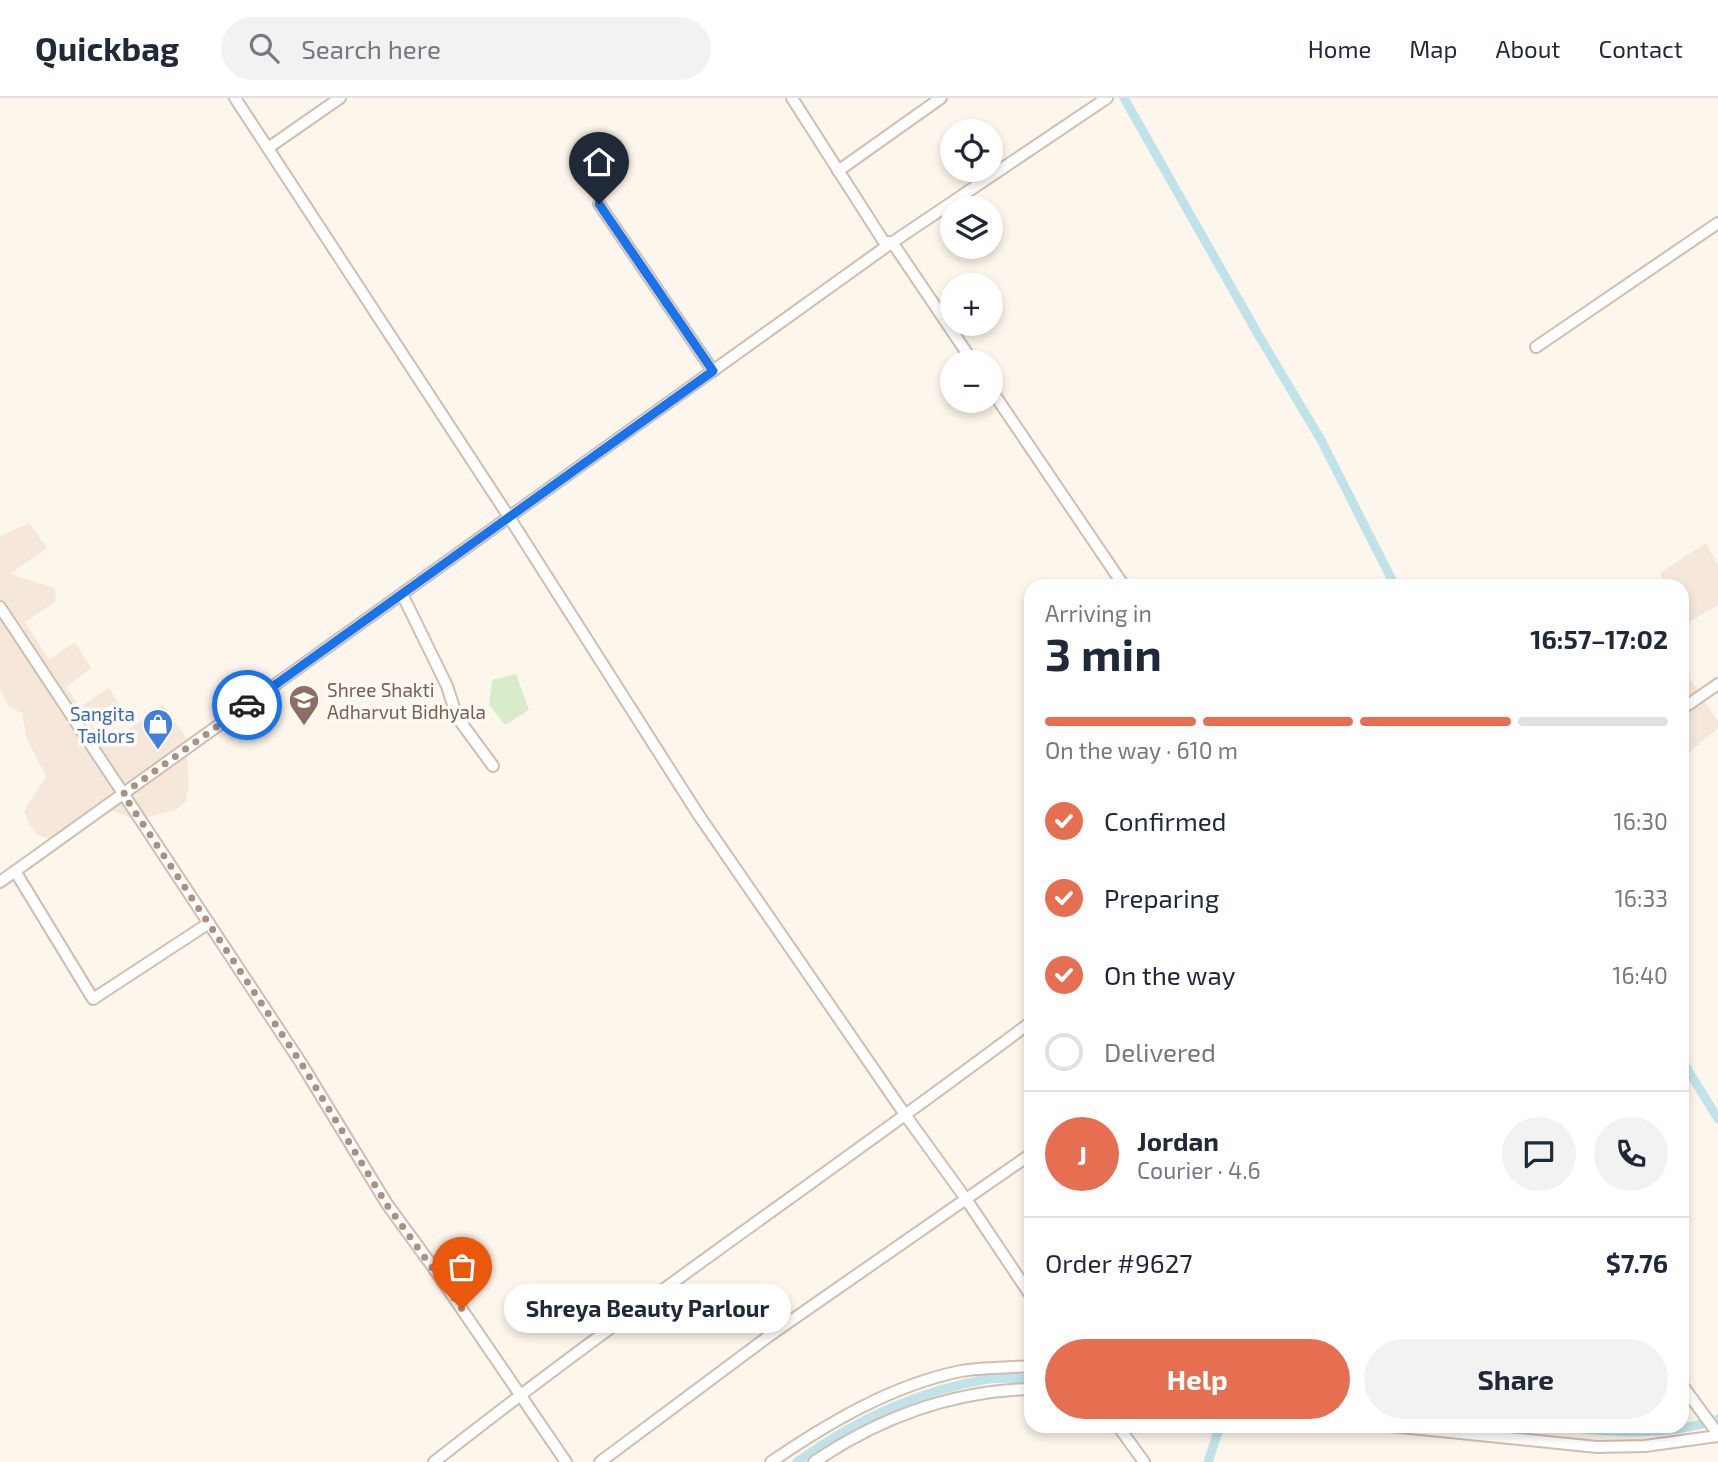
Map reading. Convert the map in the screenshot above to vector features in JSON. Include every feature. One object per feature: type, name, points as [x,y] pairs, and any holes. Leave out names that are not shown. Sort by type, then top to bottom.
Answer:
[{"type":"street","points":[[268,148],[340,98]]},
{"type":"street","points":[[792,98],[884,242],[892,242]]},
{"type":"street","points":[[838,171],[941,98]]},
{"type":"street","points":[[0,882],[892,242],[1107,98]]},
{"type":"street","points":[[238,99],[698,814],[1024,1286]]},
{"type":"street","points":[[599,204],[713,371]]},
{"type":"street","points":[[1536,347],[1718,223]]},
{"type":"street","points":[[892,242],[965,350]]},
{"type":"street","points":[[1003,407],[1119,579]]},
{"type":"street","points":[[402,594],[447,686],[457,717],[493,766]]},
{"type":"street","points":[[0,607],[301,1063],[387,1205],[433,1267],[566,1462]]},
{"type":"street","points":[[1689,704],[1718,684]]},
{"type":"street","points":[[15,872],[93,999],[209,923]]},
{"type":"street","points":[[434,1462],[520,1394],[906,1116],[1024,1027]]},
{"type":"street","points":[[600,1462],[769,1336],[1024,1159]]},
{"type":"street","points":[[771,1462],[809,1436],[853,1412],[916,1384],[961,1371],[1024,1366]]},
{"type":"street","points":[[814,1462],[883,1421],[934,1403],[1004,1390],[1024,1389]]},
{"type":"street","points":[[1460,1433],[1597,1447],[1645,1446],[1717,1433],[1689,1394]]},
{"type":"street","points":[[1123,1433],[1144,1462]]},
{"type":"shaded area","points":[[29,523],[47,548],[10,574],[55,588],[56,601],[25,622],[49,660],[75,642],[91,668],[66,687],[80,707],[109,688],[119,704],[91,723],[105,746],[163,705],[186,738],[189,786],[186,801],[176,810],[136,820],[111,810],[98,812],[50,839],[37,835],[29,824],[24,811],[46,776],[27,740],[22,713],[9,707],[0,688],[0,536]]},
{"type":"shaded area","points":[[1706,543],[1718,565],[1718,605],[1689,622],[1689,579],[1663,579],[1660,573]]},
{"type":"shaded area","points":[[1689,677],[1718,722],[1718,728],[1689,752]]},
{"type":"green space","points":[[516,674],[529,710],[505,725],[489,705],[492,680]]},
{"type":"waterway","points":[[1124,98],[1321,440],[1391,579]]},
{"type":"waterway","points":[[1689,1071],[1718,1119]]},
{"type":"waterway","points":[[797,1462],[864,1420],[911,1399],[988,1379],[1024,1379]]},
{"type":"waterway","points":[[1689,1427],[1718,1419]]},
{"type":"waterway","points":[[1208,1462],[1218,1433]]},
{"type":"way so far","points":[[247,705],[123,794],[301,1063],[387,1205],[462,1309]]},
{"type":"place","name":"Shree Shakti Adharvut Bidhyala","points":[[304,727]]},
{"type":"place","name":"Sangita Tailors","points":[[158,751]]},
{"type":"place","name":"Shreya Beauty Parlour","points":[[462,1309]]},
{"type":"route","points":[[247,705],[713,371],[599,204]]}]
